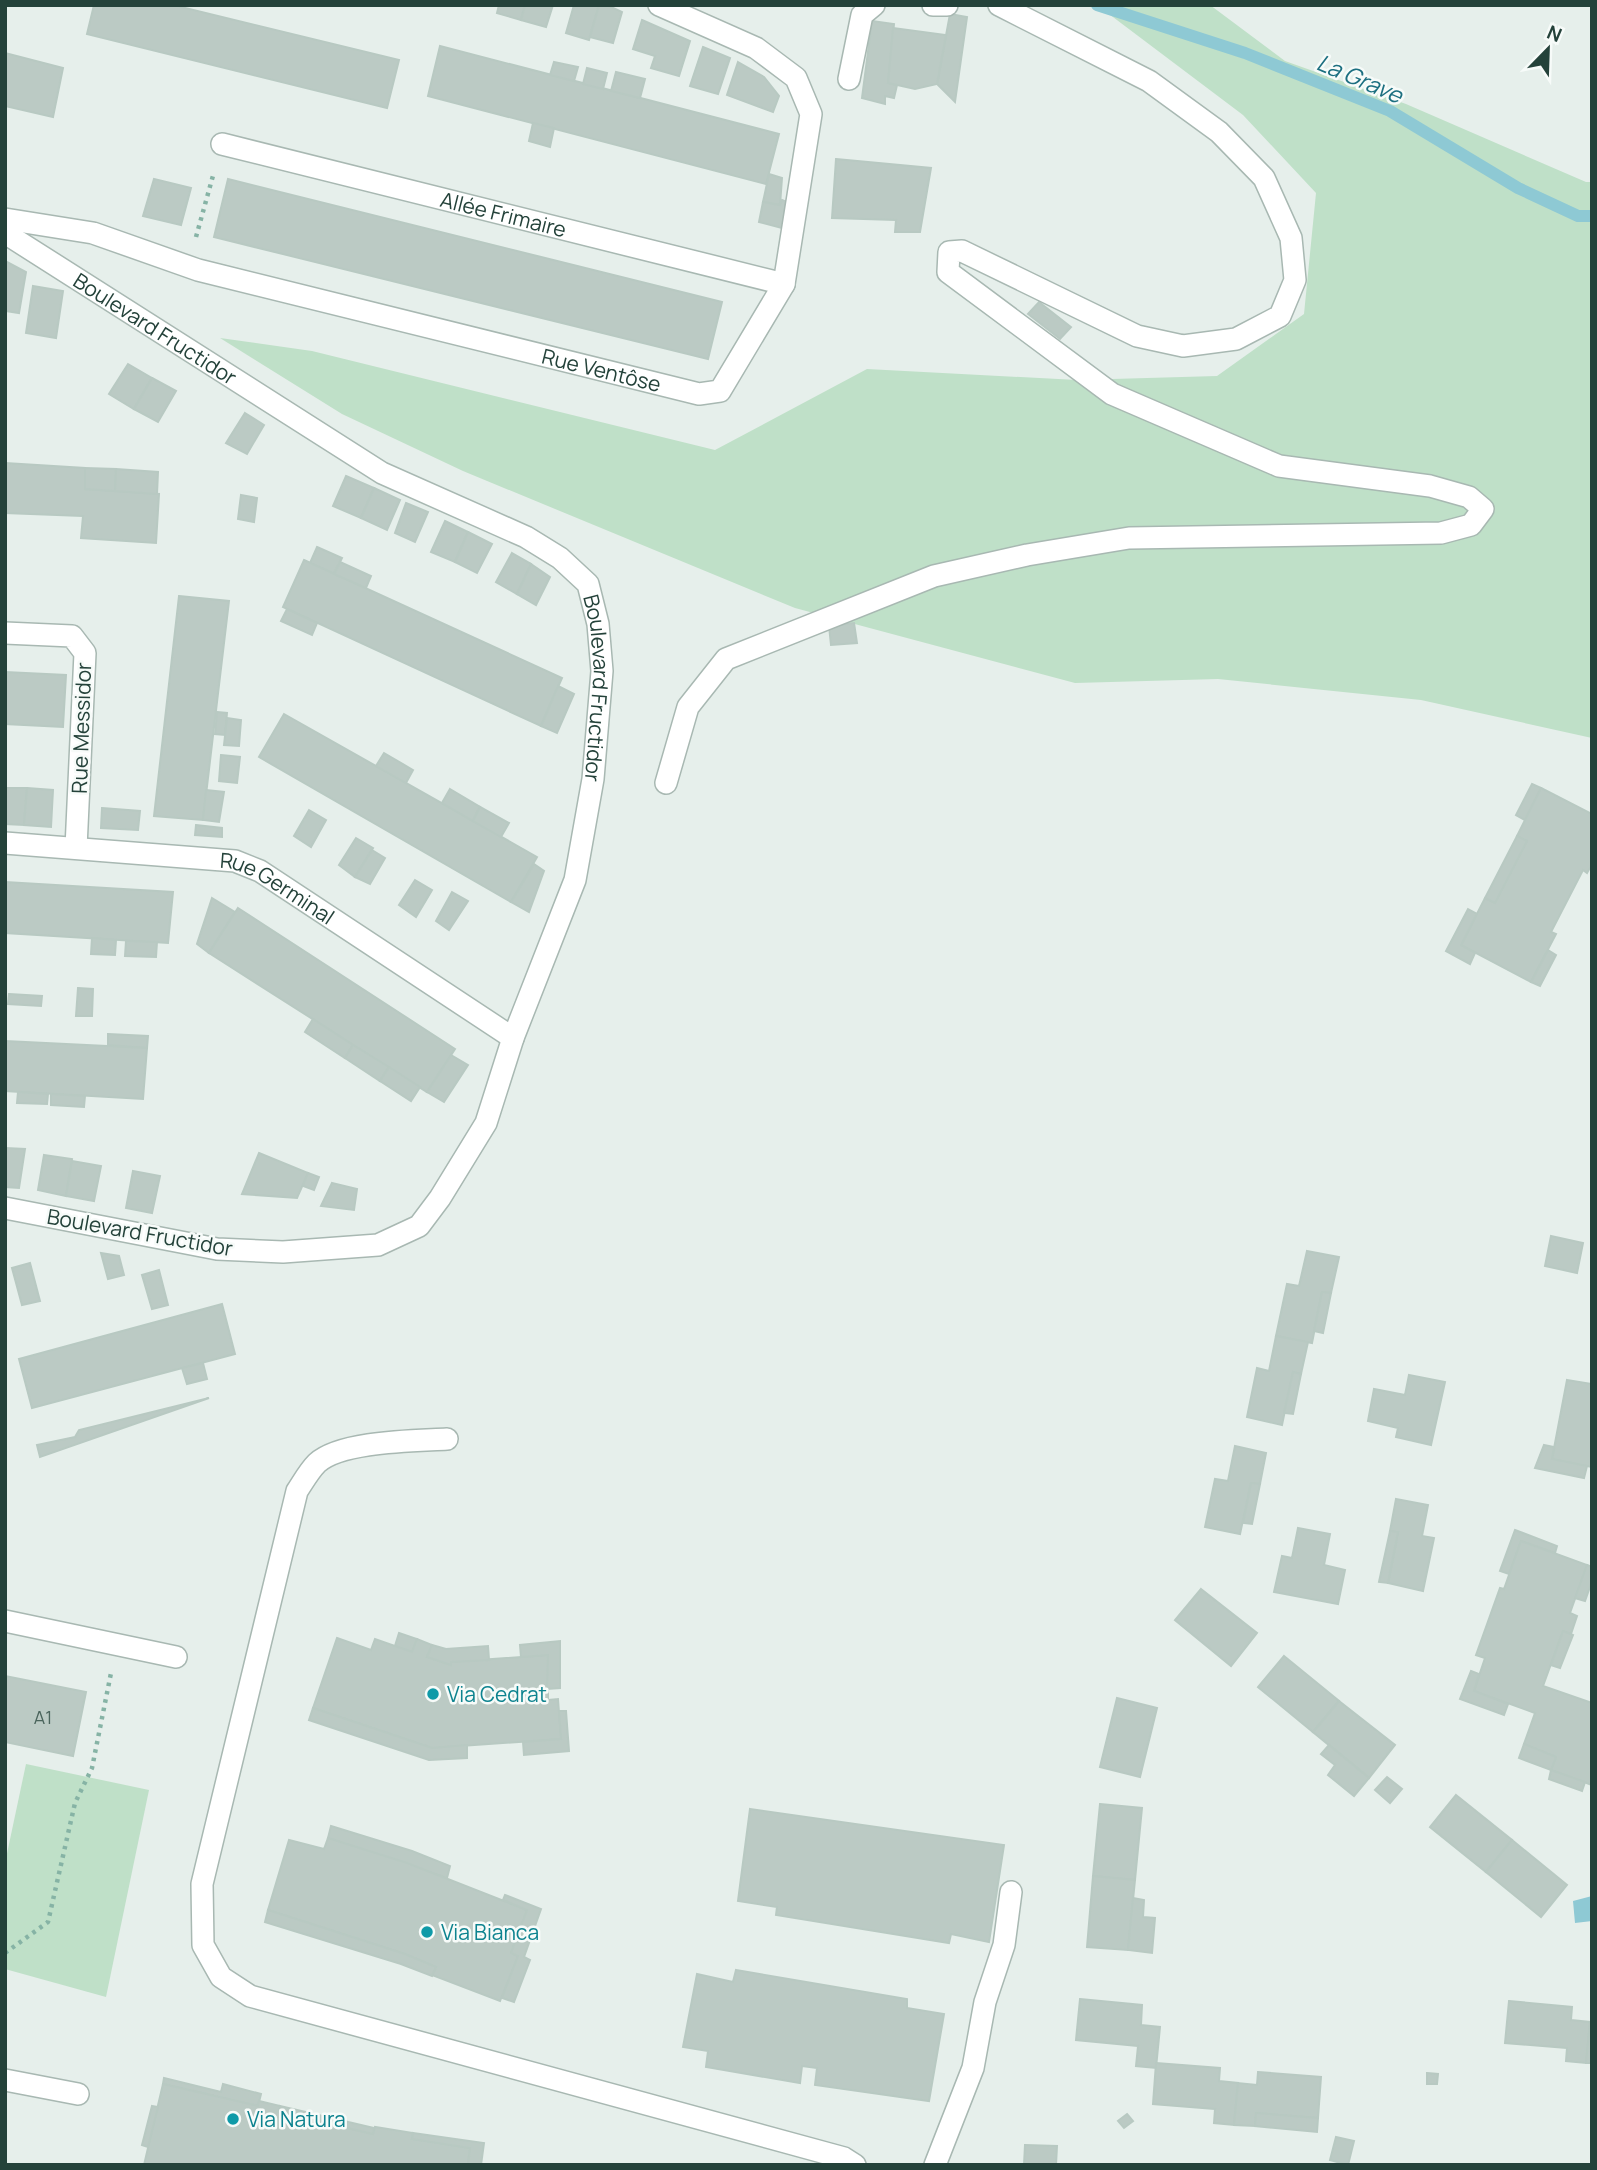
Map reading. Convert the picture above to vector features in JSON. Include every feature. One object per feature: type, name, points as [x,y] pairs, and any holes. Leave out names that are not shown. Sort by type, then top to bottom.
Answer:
[{"type":"street","name":"Rue Ventôse","points":[[5,219],[93,233],[198,270],[699,394],[720,391],[784,284],[811,114],[796,78],[756,48],[659,5]]},
{"type":"street","points":[[849,79],[862,15],[874,5]]},
{"type":"street","points":[[933,5],[947,5]]},
{"type":"street","points":[[666,783],[688,707],[726,659],[934,576],[1027,555],[1129,538],[1441,533],[1471,525],[1483,509],[1469,497],[1430,486],[1279,466],[1112,394],[948,272],[949,253],[962,251],[1137,336],[1183,346],[1236,339],[1280,316],[1294,280],[1292,238],[1264,178],[1219,132],[1149,81],[999,5]]},
{"type":"street","name":"Allée Frimaire","points":[[222,144],[784,284]]},
{"type":"street","name":"Boulevard Fructidor","points":[[5,233],[382,473],[526,537],[560,558],[588,584],[598,624],[602,671],[593,779],[575,880],[513,1038],[486,1123],[440,1198],[419,1226],[378,1245],[283,1252],[217,1249],[5,1208]]},
{"type":"street","name":"Rue Messidor","points":[[5,633],[72,636],[85,653],[76,848]]},
{"type":"street","name":"Rue Germinal","points":[[5,843],[235,861],[260,871],[513,1038]]},
{"type":"street","points":[[447,1439],[390,1443],[336,1451],[316,1464],[297,1491],[202,1884],[203,1945],[221,1977],[250,1996],[844,2158],[855,2165]]},
{"type":"street","points":[[5,1621],[176,1657]]},
{"type":"street","points":[[935,2165],[973,2068],[985,2002],[1004,1944],[1011,1892]]},
{"type":"street","points":[[5,2080],[78,2094]]},
{"type":"path","points":[[207,241],[196,237],[214,174]]},
{"type":"path","points":[[5,1953],[48,1922],[75,1803],[92,1768],[116,1644]]},
{"type":"green space","points":[[1097,5],[1210,5],[1285,61],[1406,104],[1586,182],[1592,182],[1592,738],[1421,700],[1218,679],[1075,683],[795,608],[463,471],[342,414],[220,338],[312,351],[715,450],[867,369],[1077,380],[1217,376],[1304,314],[1316,193],[1243,115]]},
{"type":"green space","points":[[26,1764],[149,1790],[106,1997],[5,1969],[5,1863]]},
{"type":"water","points":[[1592,1896],[1592,1921],[1575,1923],[1573,1901]]},
{"type":"building","points":[[94,5],[173,5],[399,60],[387,108],[87,34]]},
{"type":"building","points":[[499,5],[525,5],[521,20],[497,13]]},
{"type":"building","points":[[525,5],[553,5],[546,27],[521,20]]},
{"type":"building","points":[[574,5],[599,5],[589,40],[566,33]]},
{"type":"building","points":[[599,5],[607,5],[622,12],[613,43],[590,37]]},
{"type":"building","points":[[950,14],[967,17],[955,102],[937,84]]},
{"type":"building","points":[[642,20],[690,41],[679,76],[651,68],[655,56],[633,49]]},
{"type":"building","points":[[872,21],[894,24],[888,83],[897,85],[894,98],[885,96],[885,104],[862,98]]},
{"type":"building","points":[[893,28],[946,35],[937,84],[915,89],[888,83]]},
{"type":"building","points":[[440,46],[779,134],[766,184],[428,96]]},
{"type":"building","points":[[703,47],[730,58],[718,94],[690,86]]},
{"type":"building","points":[[5,53],[63,68],[53,117],[5,106]]},
{"type":"building","points":[[554,62],[578,67],[574,81],[550,75]]},
{"type":"building","points":[[738,62],[764,77],[779,96],[773,112],[727,95]]},
{"type":"building","points":[[587,68],[607,73],[603,89],[583,84]]},
{"type":"building","points":[[616,72],[645,79],[640,98],[611,91]]},
{"type":"building","points":[[533,123],[554,128],[550,147],[529,141]]},
{"type":"building","points":[[836,159],[931,168],[920,232],[895,232],[896,220],[832,218]]},
{"type":"building","points":[[769,174],[782,178],[780,205],[763,202]]},
{"type":"building","points":[[154,179],[191,188],[181,225],[143,216]]},
{"type":"building","points":[[228,179],[722,302],[708,359],[214,237]]},
{"type":"building","points":[[782,200],[787,202],[782,228],[759,222],[763,202],[780,205]]},
{"type":"building","points":[[5,261],[26,272],[19,313],[5,311]]},
{"type":"building","points":[[33,286],[63,291],[56,338],[26,333]]},
{"type":"building","points":[[1039,302],[1071,327],[1060,339],[1028,314]]},
{"type":"building","points":[[128,364],[152,378],[134,409],[109,394]]},
{"type":"building","points":[[152,378],[176,391],[158,422],[134,409]]},
{"type":"building","points":[[245,413],[264,425],[247,454],[226,443]]},
{"type":"building","points":[[5,463],[85,468],[85,489],[159,494],[156,543],[81,538],[83,516],[5,513]]},
{"type":"building","points":[[85,468],[116,469],[115,491],[85,489]]},
{"type":"building","points":[[116,469],[158,472],[157,494],[115,491]]},
{"type":"building","points":[[346,476],[374,488],[361,518],[333,506]]},
{"type":"building","points":[[374,488],[400,500],[387,530],[361,518]]},
{"type":"building","points":[[241,495],[257,498],[254,522],[238,519]]},
{"type":"building","points":[[406,503],[428,512],[415,542],[395,533]]},
{"type":"building","points":[[445,521],[468,532],[455,562],[431,552]]},
{"type":"building","points":[[468,532],[492,544],[477,573],[455,562]]},
{"type":"building","points":[[317,547],[342,558],[334,574],[310,563]]},
{"type":"building","points":[[512,553],[531,564],[517,594],[496,582]]},
{"type":"building","points":[[304,560],[562,678],[541,726],[283,607]]},
{"type":"building","points":[[340,562],[371,576],[366,588],[334,574]]},
{"type":"building","points":[[531,564],[550,577],[536,605],[517,594]]},
{"type":"building","points":[[179,596],[229,601],[203,820],[154,816]]},
{"type":"building","points":[[287,609],[317,623],[312,635],[281,621]]},
{"type":"building","points":[[854,623],[857,643],[831,645],[829,626]]},
{"type":"building","points":[[5,672],[66,675],[63,727],[5,724]]},
{"type":"building","points":[[558,686],[574,694],[557,733],[541,726]]},
{"type":"building","points":[[217,712],[227,713],[225,735],[215,734]]},
{"type":"building","points":[[284,714],[537,857],[511,902],[259,757]]},
{"type":"building","points":[[227,718],[241,720],[239,746],[224,745]]},
{"type":"building","points":[[384,753],[413,770],[406,783],[376,766]]},
{"type":"building","points":[[221,755],[240,757],[237,783],[219,781]]},
{"type":"building","points":[[1532,784],[1541,788],[1525,820],[1516,815]]},
{"type":"building","points":[[5,788],[27,788],[24,825],[5,824]]},
{"type":"building","points":[[27,788],[53,790],[51,827],[24,825]]},
{"type":"building","points":[[1541,788],[1592,814],[1592,864],[1587,873],[1583,870],[1551,932],[1556,934],[1531,982],[1461,945],[1485,898],[1495,903],[1527,841],[1517,836]]},
{"type":"building","points":[[450,789],[480,807],[473,821],[442,803]]},
{"type":"building","points":[[206,790],[224,792],[219,822],[203,820]]},
{"type":"building","points":[[480,807],[509,823],[501,837],[473,821]]},
{"type":"building","points":[[102,808],[140,811],[138,830],[101,828]]},
{"type":"building","points":[[309,810],[326,820],[311,847],[294,836]]},
{"type":"building","points":[[196,825],[222,828],[222,837],[195,835]]},
{"type":"building","points":[[1517,836],[1527,841],[1495,903],[1485,898]]},
{"type":"building","points":[[356,838],[373,848],[355,877],[339,865]]},
{"type":"building","points":[[372,850],[385,858],[370,884],[355,877]]},
{"type":"building","points":[[534,864],[544,871],[529,912],[511,902]]},
{"type":"building","points":[[415,880],[432,890],[416,917],[399,905]]},
{"type":"building","points":[[5,882],[173,892],[168,943],[5,933]]},
{"type":"building","points":[[452,892],[468,901],[449,930],[436,921]]},
{"type":"building","points":[[212,898],[235,912],[209,953],[197,944]]},
{"type":"building","points":[[238,908],[455,1049],[427,1092],[209,953]]},
{"type":"building","points":[[1468,909],[1477,914],[1461,945],[1475,953],[1470,964],[1446,951]]},
{"type":"building","points":[[92,938],[116,940],[115,955],[91,954]]},
{"type":"building","points":[[126,941],[157,942],[156,957],[125,956]]},
{"type":"building","points":[[1548,950],[1556,955],[1540,986],[1531,982]]},
{"type":"building","points":[[78,988],[93,989],[92,1016],[76,1016]]},
{"type":"building","points":[[9,994],[42,996],[41,1006],[8,1004]]},
{"type":"building","points":[[313,1019],[353,1045],[345,1058],[305,1032]]},
{"type":"building","points":[[108,1034],[148,1036],[147,1048],[108,1045]]},
{"type":"building","points":[[5,1041],[147,1048],[143,1099],[5,1091]]},
{"type":"building","points":[[353,1045],[389,1067],[380,1081],[345,1058]]},
{"type":"building","points":[[451,1055],[468,1065],[444,1102],[427,1092]]},
{"type":"building","points":[[389,1067],[420,1087],[411,1101],[380,1081]]},
{"type":"building","points":[[18,1092],[48,1094],[47,1104],[17,1103]]},
{"type":"building","points":[[51,1094],[85,1096],[84,1107],[51,1105]]},
{"type":"building","points":[[5,1148],[25,1149],[19,1188],[5,1187]]},
{"type":"building","points":[[259,1153],[308,1173],[297,1198],[242,1194]]},
{"type":"building","points":[[44,1155],[72,1159],[66,1196],[38,1190]]},
{"type":"building","points":[[72,1161],[101,1166],[94,1201],[66,1196]]},
{"type":"building","points":[[133,1171],[160,1176],[152,1213],[126,1208]]},
{"type":"building","points":[[308,1173],[319,1177],[314,1190],[303,1186]]},
{"type":"building","points":[[332,1183],[357,1189],[354,1210],[321,1206]]},
{"type":"building","points":[[1551,1236],[1583,1243],[1577,1273],[1545,1266]]},
{"type":"building","points":[[1307,1251],[1339,1257],[1331,1293],[1322,1292],[1312,1343],[1276,1336],[1287,1284],[1299,1286]]},
{"type":"building","points":[[101,1253],[119,1256],[124,1275],[108,1279]]},
{"type":"building","points":[[30,1263],[40,1301],[22,1305],[12,1268]]},
{"type":"building","points":[[159,1270],[168,1305],[152,1309],[142,1275]]},
{"type":"building","points":[[1322,1292],[1331,1293],[1323,1333],[1314,1331]]},
{"type":"building","points":[[222,1304],[235,1354],[32,1408],[19,1359]]},
{"type":"building","points":[[1276,1336],[1308,1342],[1301,1374],[1293,1372],[1282,1425],[1247,1417],[1257,1368],[1269,1371]]},
{"type":"building","points":[[203,1363],[207,1379],[187,1384],[182,1368]]},
{"type":"building","points":[[1293,1372],[1301,1374],[1293,1414],[1284,1413]]},
{"type":"building","points":[[1409,1375],[1445,1382],[1431,1445],[1396,1437],[1398,1428],[1368,1421],[1374,1389],[1405,1395]]},
{"type":"building","points":[[1567,1380],[1592,1384],[1592,1467],[1552,1459]]},
{"type":"building","points":[[209,1398],[40,1457],[37,1445],[75,1437],[79,1430]]},
{"type":"building","points":[[1544,1445],[1554,1447],[1552,1459],[1587,1466],[1584,1478],[1535,1468]]},
{"type":"building","points":[[1235,1446],[1266,1453],[1260,1484],[1251,1483],[1240,1534],[1205,1527],[1215,1479],[1228,1481]]},
{"type":"building","points":[[1251,1483],[1260,1484],[1252,1524],[1243,1523]]},
{"type":"building","points":[[1396,1499],[1428,1505],[1422,1536],[1434,1538],[1423,1591],[1388,1583],[1398,1532],[1390,1531]]},
{"type":"building","points":[[1298,1528],[1330,1534],[1324,1565],[1345,1570],[1338,1604],[1274,1592],[1282,1556],[1292,1558]]},
{"type":"building","points":[[1515,1530],[1557,1546],[1555,1553],[1521,1541],[1509,1574],[1500,1571]]},
{"type":"building","points":[[1390,1531],[1398,1532],[1388,1583],[1379,1582]]},
{"type":"building","points":[[1521,1541],[1587,1565],[1570,1613],[1577,1616],[1571,1634],[1563,1631],[1543,1686],[1592,1703],[1592,1785],[1551,1770],[1556,1757],[1524,1744],[1535,1713],[1474,1691],[1485,1658],[1476,1655],[1500,1588],[1504,1589]]},
{"type":"building","points":[[1587,1565],[1592,1567],[1592,1581],[1585,1601],[1575,1598]]},
{"type":"building","points":[[1201,1589],[1257,1633],[1231,1666],[1175,1620]]},
{"type":"building","points":[[1563,1631],[1573,1635],[1560,1668],[1551,1665]]},
{"type":"building","points":[[399,1633],[417,1639],[412,1652],[395,1646]]},
{"type":"building","name":"Via Cedrat","points":[[337,1638],[371,1650],[375,1639],[412,1652],[417,1639],[432,1645],[427,1657],[451,1665],[451,1662],[548,1655],[548,1700],[558,1699],[561,1739],[432,1748],[313,1708]]},
{"type":"building","points":[[560,1641],[560,1688],[547,1689],[548,1655],[521,1657],[520,1645]]},
{"type":"building","points":[[432,1645],[446,1649],[488,1646],[489,1660],[451,1662],[451,1665],[427,1657]]},
{"type":"building","points":[[1284,1656],[1339,1701],[1313,1732],[1258,1687]]},
{"type":"building","points":[[1471,1671],[1479,1674],[1474,1691],[1508,1704],[1504,1715],[1460,1699]]},
{"type":"building","points":[[5,1676],[86,1692],[73,1756],[5,1742]]},
{"type":"building","points":[[1117,1698],[1157,1708],[1140,1777],[1100,1767]]},
{"type":"building","points":[[1339,1701],[1395,1745],[1369,1778],[1313,1732]]},
{"type":"building","points":[[313,1708],[432,1748],[467,1745],[467,1758],[429,1760],[309,1720]]},
{"type":"building","points":[[559,1711],[566,1711],[569,1751],[524,1755],[523,1742],[561,1739]]},
{"type":"building","points":[[1524,1744],[1556,1757],[1551,1770],[1519,1758]]},
{"type":"building","points":[[1329,1745],[1369,1778],[1354,1796],[1328,1775],[1335,1765],[1321,1754]]},
{"type":"building","points":[[1551,1770],[1585,1782],[1582,1791],[1549,1779]]},
{"type":"building","points":[[1387,1777],[1402,1789],[1390,1803],[1375,1790]]},
{"type":"building","points":[[1456,1795],[1512,1840],[1486,1872],[1430,1827]]},
{"type":"building","points":[[1100,1804],[1142,1808],[1135,1880],[1093,1876]]},
{"type":"building","points":[[750,1809],[1004,1845],[989,1942],[951,1934],[949,1943],[776,1915],[777,1907],[738,1901]]},
{"type":"building","points":[[331,1826],[412,1851],[450,1866],[447,1878],[328,1838]]},
{"type":"building","name":"Via Bianca","points":[[328,1838],[407,1863],[527,1910],[511,1953],[518,1956],[500,2001],[432,1975],[436,1967],[405,1954],[268,1910],[289,1840],[324,1849]]},
{"type":"building","points":[[1512,1840],[1567,1885],[1541,1917],[1486,1872]]},
{"type":"building","points":[[1093,1876],[1135,1880],[1128,1950],[1087,1947]]},
{"type":"building","points":[[505,1895],[541,1909],[524,1957],[530,1960],[514,2002],[502,1998],[518,1956],[511,1953],[527,1910],[503,1900]]},
{"type":"building","points":[[1133,1898],[1144,1900],[1143,1917],[1155,1918],[1152,1953],[1128,1950]]},
{"type":"building","points":[[268,1910],[405,1954],[436,1967],[432,1976],[265,1922]]},
{"type":"building","points":[[736,1970],[907,1999],[907,2008],[944,2014],[929,2101],[815,2085],[817,2068],[802,2066],[800,2083],[706,2067],[708,2051],[683,2047],[697,1974],[733,1982]]},
{"type":"building","points":[[1080,1999],[1142,2005],[1141,2025],[1160,2027],[1156,2068],[1136,2066],[1138,2046],[1076,2040]]},
{"type":"building","points":[[1509,2001],[1572,2007],[1571,2020],[1590,2022],[1586,2063],[1566,2061],[1567,2048],[1505,2043]]},
{"type":"building","points":[[1590,2022],[1592,2063],[1586,2063]]},
{"type":"building","points":[[1156,2063],[1220,2068],[1219,2081],[1238,2083],[1234,2125],[1214,2123],[1215,2109],[1153,2104]]},
{"type":"building","points":[[1258,2072],[1321,2077],[1318,2118],[1256,2113],[1255,2126],[1234,2125],[1238,2083],[1257,2085]]},
{"type":"building","points":[[1427,2073],[1438,2074],[1437,2084],[1427,2084]]},
{"type":"building","points":[[164,2078],[221,2092],[223,2084],[261,2094],[258,2106],[163,2084]]},
{"type":"building","name":"Via Natura","points":[[163,2084],[258,2106],[259,2101],[280,2106],[279,2112],[373,2134],[375,2127],[413,2133],[412,2139],[470,2148],[468,2165],[144,2165]]},
{"type":"building","points":[[152,2106],[158,2107],[148,2147],[142,2145]]},
{"type":"building","points":[[280,2106],[374,2128],[373,2134],[279,2112]]},
{"type":"building","points":[[1256,2113],[1318,2118],[1317,2132],[1255,2126]]},
{"type":"building","points":[[1127,2114],[1133,2121],[1124,2128],[1118,2121]]},
{"type":"building","points":[[413,2133],[484,2143],[481,2165],[468,2165],[470,2148],[412,2139]]},
{"type":"building","points":[[1336,2137],[1354,2141],[1348,2165],[1330,2160]]},
{"type":"building","points":[[1025,2145],[1057,2146],[1056,2165],[1024,2165]]},
{"type":"waterway","name":"La Grave","points":[[1097,5],[1245,53],[1390,111],[1518,188],[1578,216],[1592,216]]},
{"type":"place","name":"Via Cedrat","points":[[433,1694]]},
{"type":"place","name":"Via Bianca","points":[[427,1932]]},
{"type":"place","name":"Via Natura","points":[[233,2119]]}]
